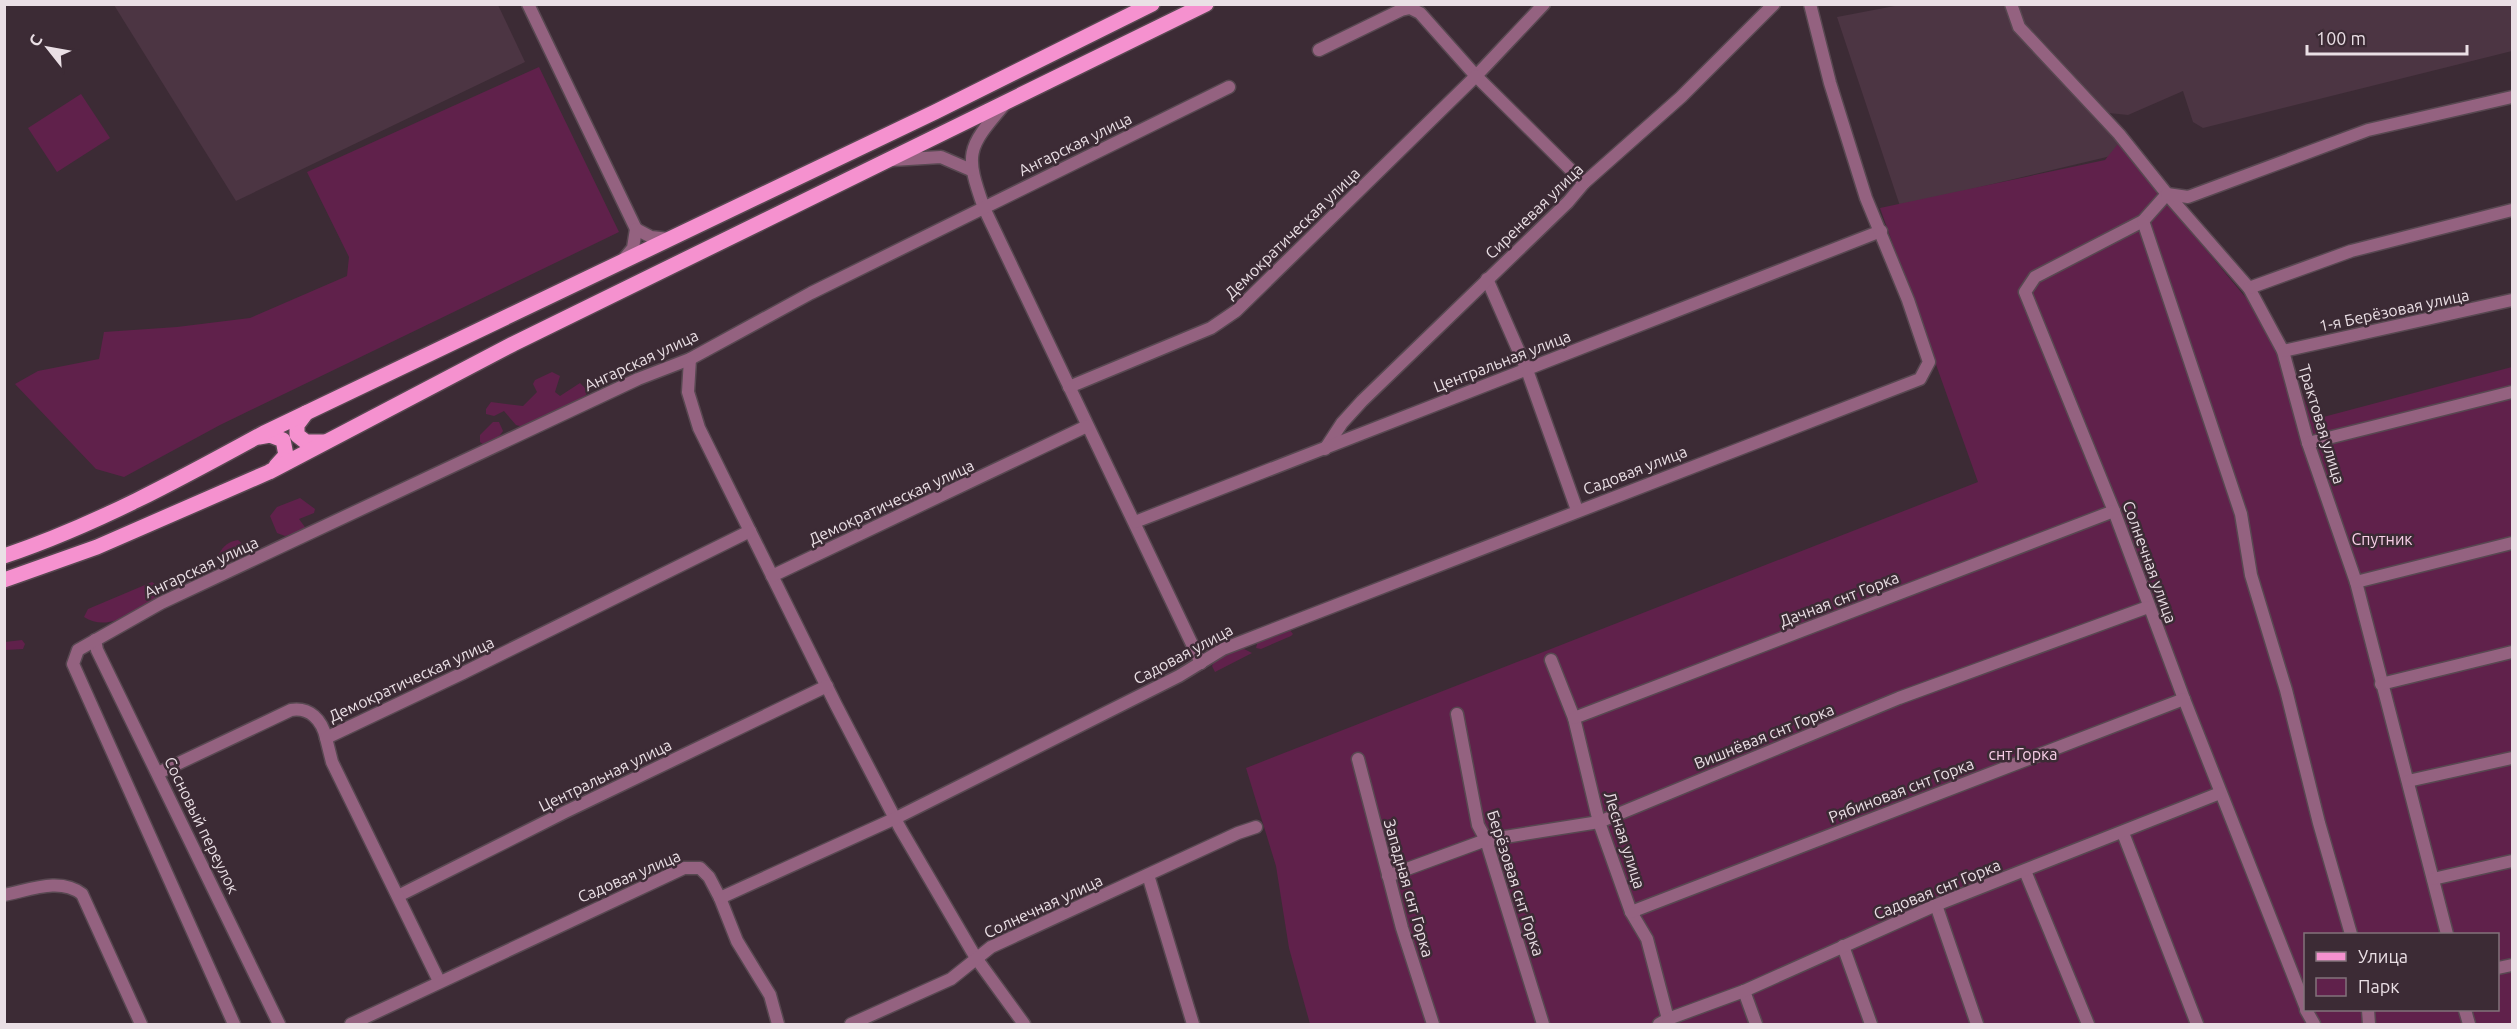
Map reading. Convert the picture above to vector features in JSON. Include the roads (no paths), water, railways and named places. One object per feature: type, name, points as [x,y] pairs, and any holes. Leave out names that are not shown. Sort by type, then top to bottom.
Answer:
[{"type":"main road","points":[[4,556],[39,544],[161,490],[308,411],[670,239],[1152,4]]},
{"type":"main road","points":[[4,580],[97,547],[269,472],[513,344],[1206,4]]},
{"type":"main road","points":[[308,411],[297,424],[297,435],[314,444],[333,440]]},
{"type":"main road","points":[[255,438],[275,435],[286,445],[282,461],[269,472]]},
{"type":"street","points":[[528,4],[636,229],[633,248],[619,263]]},
{"type":"street","name":"Демократическая улица","points":[[1070,387],[1211,328],[1236,311],[1476,76],[1544,4]]},
{"type":"street","name":"Сиреневая улица","points":[[1324,449],[1342,423],[1362,401],[1568,202],[1584,183],[1681,97],[1774,4]]},
{"type":"street","name":"Садовая улица","points":[[351,1024],[684,868],[700,868],[709,877],[720,898],[896,818],[1201,663],[1223,649],[1577,510],[1907,386],[1922,377],[1929,362],[1881,231],[1866,198],[1810,4]]},
{"type":"street","name":"Трактовая улица","points":[[2011,4],[2019,27],[2119,135],[2249,288],[2283,351],[2308,443],[2356,582],[2380,684],[2408,781],[2447,933]]},
{"type":"street","points":[[1318,50],[1401,10],[1410,8],[1420,13],[1476,76],[1584,183]]},
{"type":"street","name":"Ангарская улица","points":[[234,1024],[73,664],[78,650],[160,603],[259,559],[638,379],[690,358],[811,293],[1229,87]]},
{"type":"street","points":[[2167,194],[2188,197],[2368,130],[2512,97]]},
{"type":"street","points":[[1004,104],[975,145],[970,157],[971,170],[984,208],[1201,663]]},
{"type":"street","points":[[892,160],[941,156],[971,170]]},
{"type":"street","name":"Солнечная улица","points":[[2167,194],[2143,221],[2035,277],[2025,292],[2114,511],[2148,607],[2220,794],[2304,1004]]},
{"type":"street","points":[[2249,288],[2351,251],[2512,210]]},
{"type":"street","points":[[2143,221],[2241,514],[2251,575],[2286,690],[2319,823],[2351,933]]},
{"type":"street","points":[[636,229],[651,237],[670,239]]},
{"type":"street","name":"Центральная улица","points":[[1135,522],[1881,231]]},
{"type":"street","points":[[1487,279],[1527,370],[1577,510]]},
{"type":"street","name":"1-я Берёзовая улица","points":[[2283,351],[2512,300]]},
{"type":"street","points":[[690,358],[687,392],[690,405],[827,686],[896,818],[976,958],[1024,1024]]},
{"type":"street","points":[[2308,443],[2512,392]]},
{"type":"street","name":"Демократическая улица","points":[[772,576],[1088,426]]},
{"type":"street","name":"Дачная снт Горка","points":[[1574,718],[2114,511]]},
{"type":"street","name":"Демократическая улица","points":[[439,981],[332,762],[326,738],[750,531]]},
{"type":"street","points":[[2356,582],[2512,543]]},
{"type":"street","name":"Вишнёвая снт Горка","points":[[1388,876],[1485,840],[1599,822],[1899,698],[2148,607]]},
{"type":"street","name":"Сосновый переулок","points":[[95,640],[97,650],[279,1024]]},
{"type":"street","points":[[2380,684],[2512,652]]},
{"type":"street","name":"Лесная улица","points":[[1551,660],[1574,718],[1599,822],[1631,912],[1647,939],[1663,1022]]},
{"type":"street","name":"Центральная улица","points":[[398,896],[565,812],[827,686]]},
{"type":"street","name":"Рябиновая снт Горка","points":[[1631,912],[2184,699]]},
{"type":"street","points":[[158,773],[291,710],[302,710],[318,718],[326,738]]},
{"type":"street","name":"Берёзовая снт Горка","points":[[1457,714],[1478,825],[1485,840],[1543,1024]]},
{"type":"street","points":[[2408,781],[2512,758]]},
{"type":"street","name":"Западная снт Горка","points":[[1358,759],[1388,876],[1433,1024]]},
{"type":"street","name":"Садовая снт Горка","points":[[1663,1022],[1744,991],[1936,905],[2220,794]]},
{"type":"street","name":"Солнечная улица","points":[[851,1024],[951,979],[999,943],[1256,827]]},
{"type":"street","points":[[2123,833],[2197,1024]]},
{"type":"street","points":[[2433,879],[2512,861]]},
{"type":"street","points":[[2025,871],[2088,1024]]},
{"type":"street","points":[[1148,875],[1193,1024]]},
{"type":"street","points":[[4,895],[61,884],[82,894],[141,1024]]},
{"type":"street","points":[[720,898],[737,941],[768,990],[778,1024]]},
{"type":"street","points":[[1936,905],[1977,1024]]},
{"type":"street","points":[[1843,946],[1871,1024]]},
{"type":"street","points":[[1744,991],[1756,1024]]},
{"type":"park label","name":"Спутник","points":[[2382,539]]},
{"type":"park label","name":"снт Горка","points":[[2023,754]]}]
